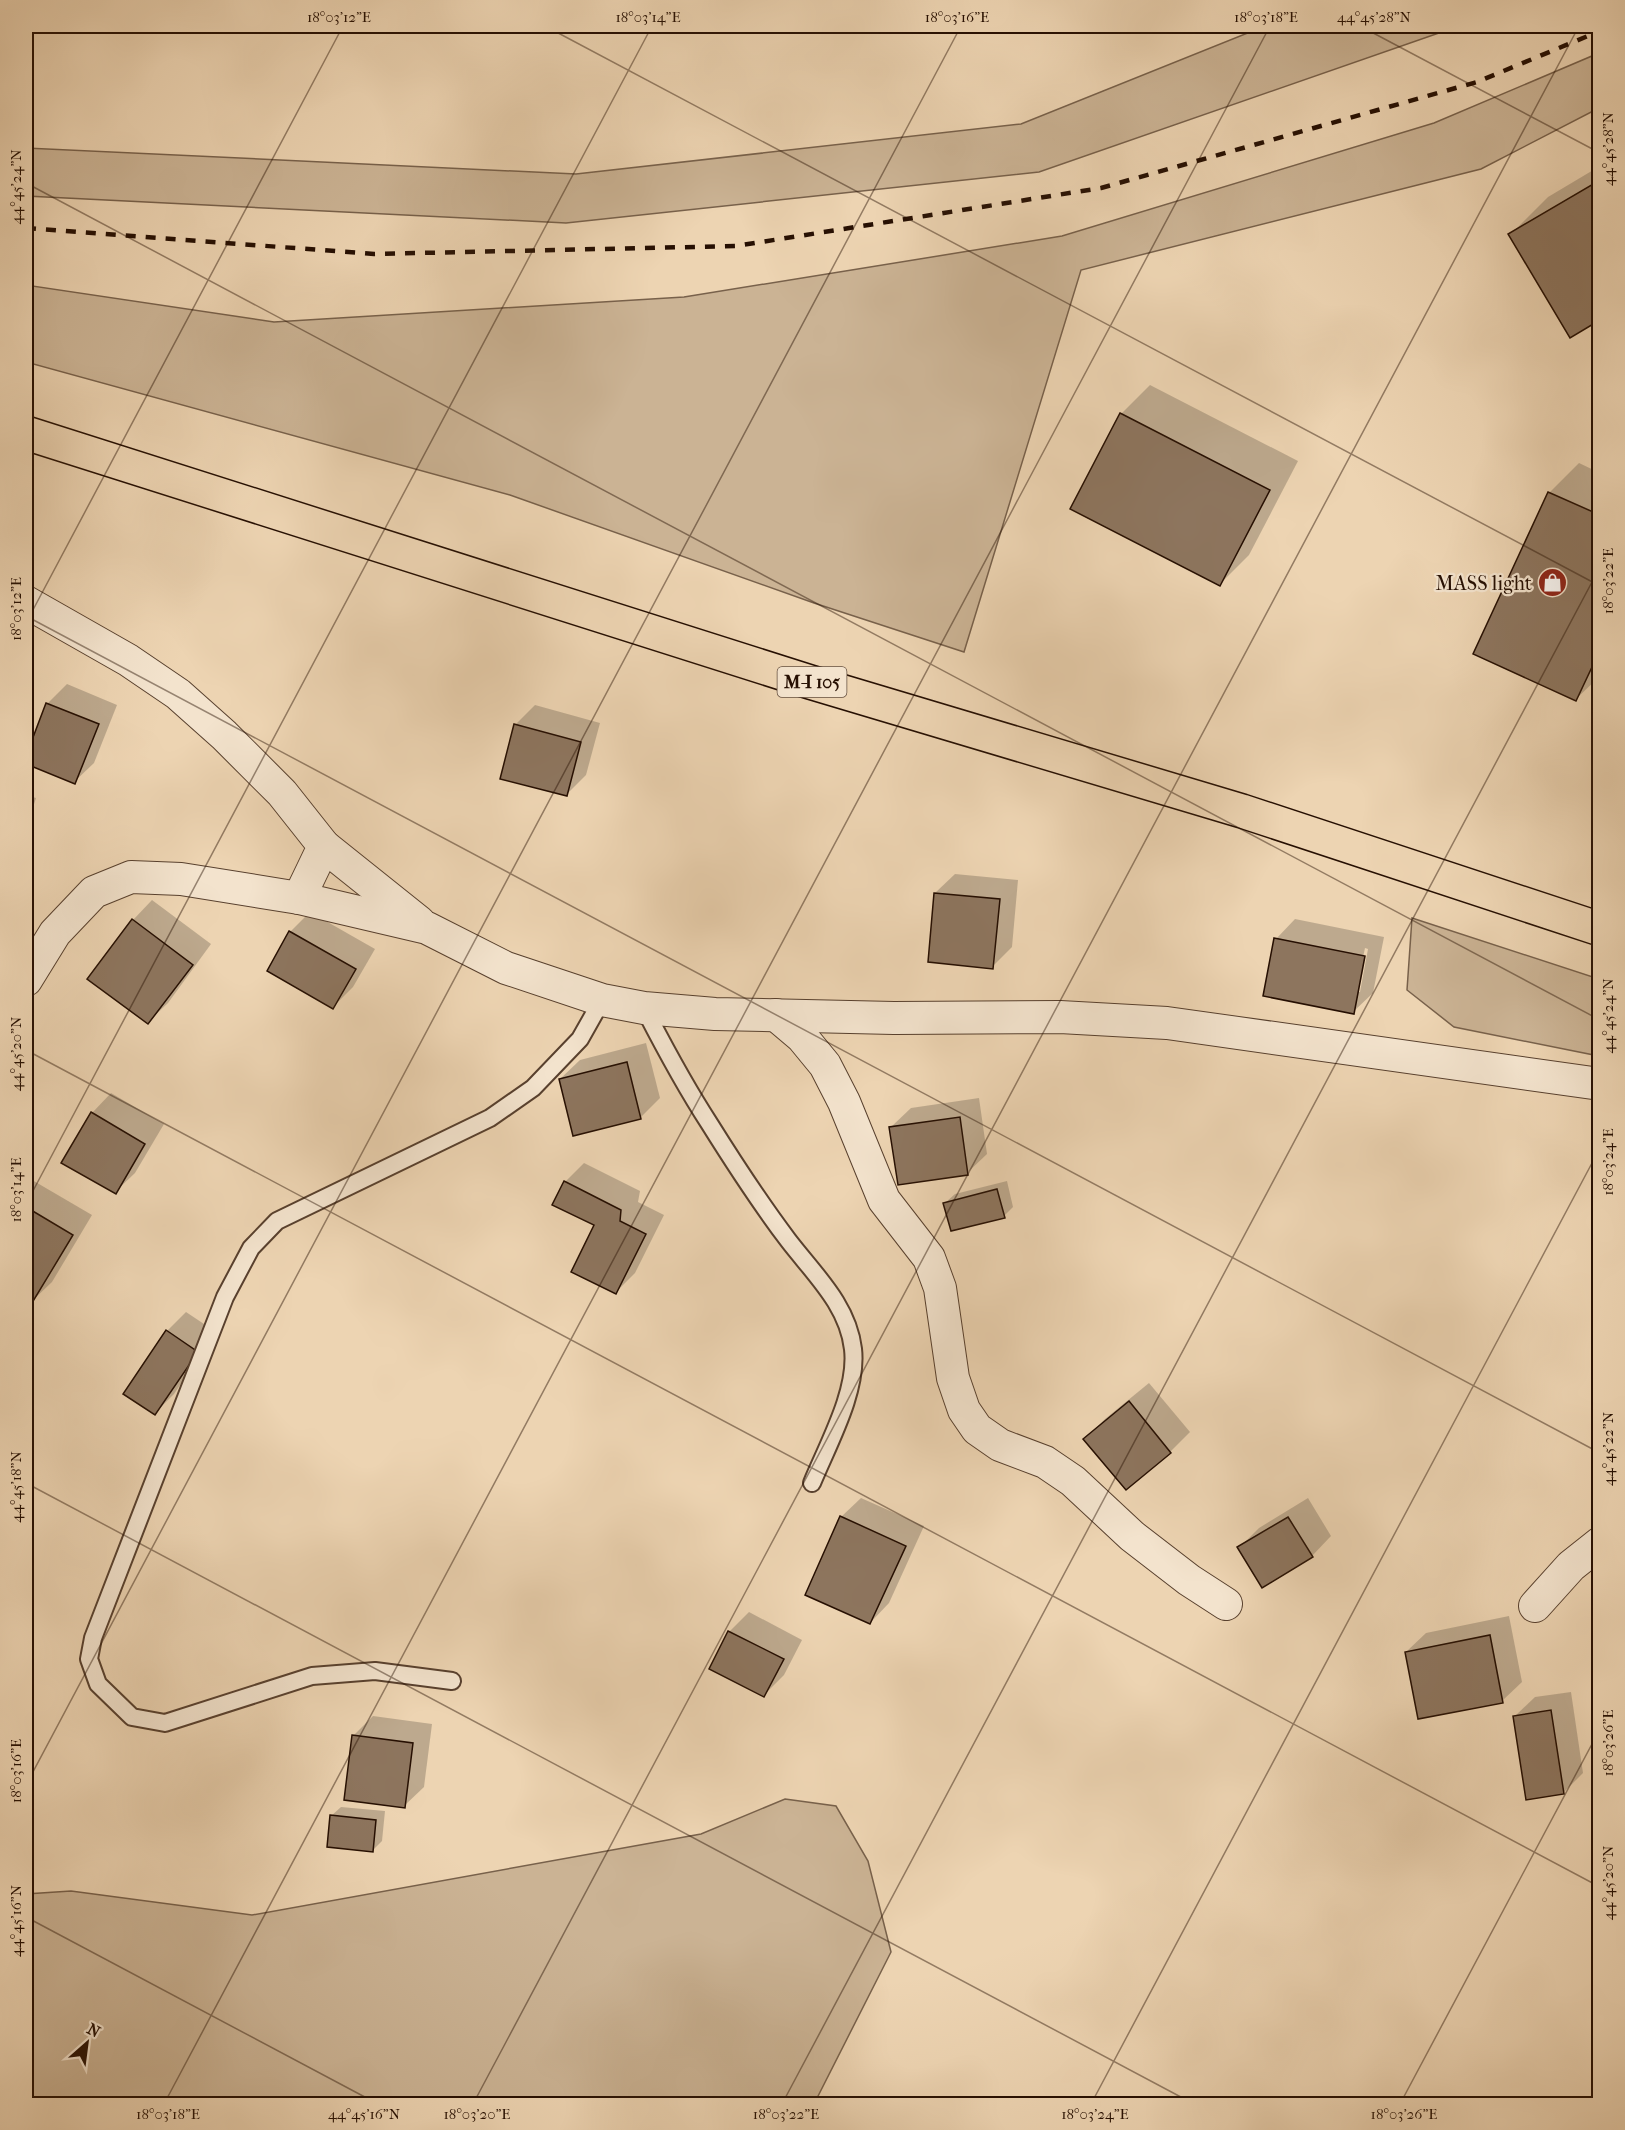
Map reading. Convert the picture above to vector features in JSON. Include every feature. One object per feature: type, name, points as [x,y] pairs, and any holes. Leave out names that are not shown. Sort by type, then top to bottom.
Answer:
[{"type":"main road","name":"M-I 105","points":[[26,433],[810,682],[1242,811],[1599,929]]},
{"type":"street","points":[[26,602],[128,660],[178,694],[224,735],[282,793],[324,846],[427,928],[506,968],[602,1000],[644,1008],[715,1014],[894,1018],[1060,1017],[1167,1023],[1599,1083]]},
{"type":"street","points":[[298,897],[324,846]]},
{"type":"street","points":[[26,980],[55,933],[94,892],[130,877],[181,879],[298,897],[427,928]]},
{"type":"street","points":[[776,1016],[802,1037],[825,1065],[844,1102],[884,1200],[929,1258],[940,1288],[953,1378],[964,1410],[977,1429],[1000,1444],[1045,1462],[1073,1481],[1132,1536],[1189,1580],[1226,1604]]},
{"type":"street","points":[[1535,1606],[1571,1566],[1599,1544]]},
{"type":"lane","points":[[453,1681],[375,1671],[312,1676],[165,1723],[132,1716],[98,1684],[89,1659],[93,1638],[225,1297],[251,1248],[277,1221],[490,1118],[533,1088],[580,1039],[602,1000]]},
{"type":"lane","points":[[644,1008],[666,1052],[708,1122],[787,1239],[832,1294],[846,1322],[853,1349],[851,1387],[812,1483]]},
{"type":"shaded area","points":[[1265,26],[1459,26],[1039,172],[566,223],[26,196],[26,148],[576,174],[1021,124]]},
{"type":"shaded area","points":[[1599,53],[1599,108],[1481,169],[1081,270],[964,652],[814,603],[510,495],[26,362],[26,285],[274,322],[684,297],[1062,236],[1434,123]]},
{"type":"shaded area","points":[[1412,918],[1599,979],[1599,1056],[1454,1027],[1407,990]]},
{"type":"shaded area","points":[[785,1799],[836,1806],[868,1861],[891,1952],[814,2104],[26,2104],[26,1894],[71,1891],[252,1915],[701,1834]]},
{"type":"building","points":[[1600,180],[1600,320],[1570,338],[1508,234]]},
{"type":"building","points":[[1120,413],[1270,490],[1220,586],[1070,509]]},
{"type":"building","name":"MASS light","points":[[1548,492],[1600,515],[1600,650],[1576,701],[1473,654]]},
{"type":"building","points":[[46,703],[99,724],[75,784],[26,764],[26,756]]},
{"type":"building","points":[[514,724],[581,742],[567,796],[500,779]]},
{"type":"building","points":[[934,893],[1000,899],[993,969],[928,962]]},
{"type":"building","points":[[132,919],[193,965],[148,1024],[87,979]]},
{"type":"building","points":[[289,931],[356,969],[333,1009],[267,971]]},
{"type":"building","points":[[1274,938],[1365,956],[1354,1014],[1263,996]]},
{"type":"building","points":[[627,1062],[641,1119],[573,1136],[559,1079]]},
{"type":"building","points":[[91,1112],[145,1144],[116,1194],[61,1163]]},
{"type":"building","points":[[960,1117],[968,1175],[898,1185],[889,1127]]},
{"type":"building","points":[[564,1181],[621,1210],[620,1221],[646,1234],[616,1294],[571,1272],[594,1225],[552,1205]]},
{"type":"building","points":[[997,1189],[1005,1218],[951,1231],[943,1203]]},
{"type":"building","points":[[26,1207],[73,1235],[32,1303],[26,1299]]},
{"type":"building","points":[[166,1330],[198,1352],[155,1415],[123,1394]]},
{"type":"building","points":[[1129,1401],[1171,1453],[1126,1490],[1083,1439]]},
{"type":"building","points":[[840,1516],[906,1546],[870,1624],[805,1595]]},
{"type":"building","points":[[1288,1517],[1313,1557],[1262,1588],[1237,1547]]},
{"type":"building","points":[[728,1631],[784,1659],[764,1697],[709,1669]]},
{"type":"building","points":[[1490,1635],[1503,1703],[1418,1719],[1405,1652]]},
{"type":"building","points":[[1551,1710],[1564,1794],[1526,1800],[1513,1716]]},
{"type":"building","points":[[352,1735],[413,1743],[405,1808],[344,1800]]},
{"type":"building","points":[[330,1815],[376,1820],[373,1852],[327,1847]]},
{"type":"railway","points":[[26,228],[374,254],[736,246],[1101,188],[1477,82],[1600,31]]},
{"type":"place","name":"MASS light","points":[[1553,583]]}]
